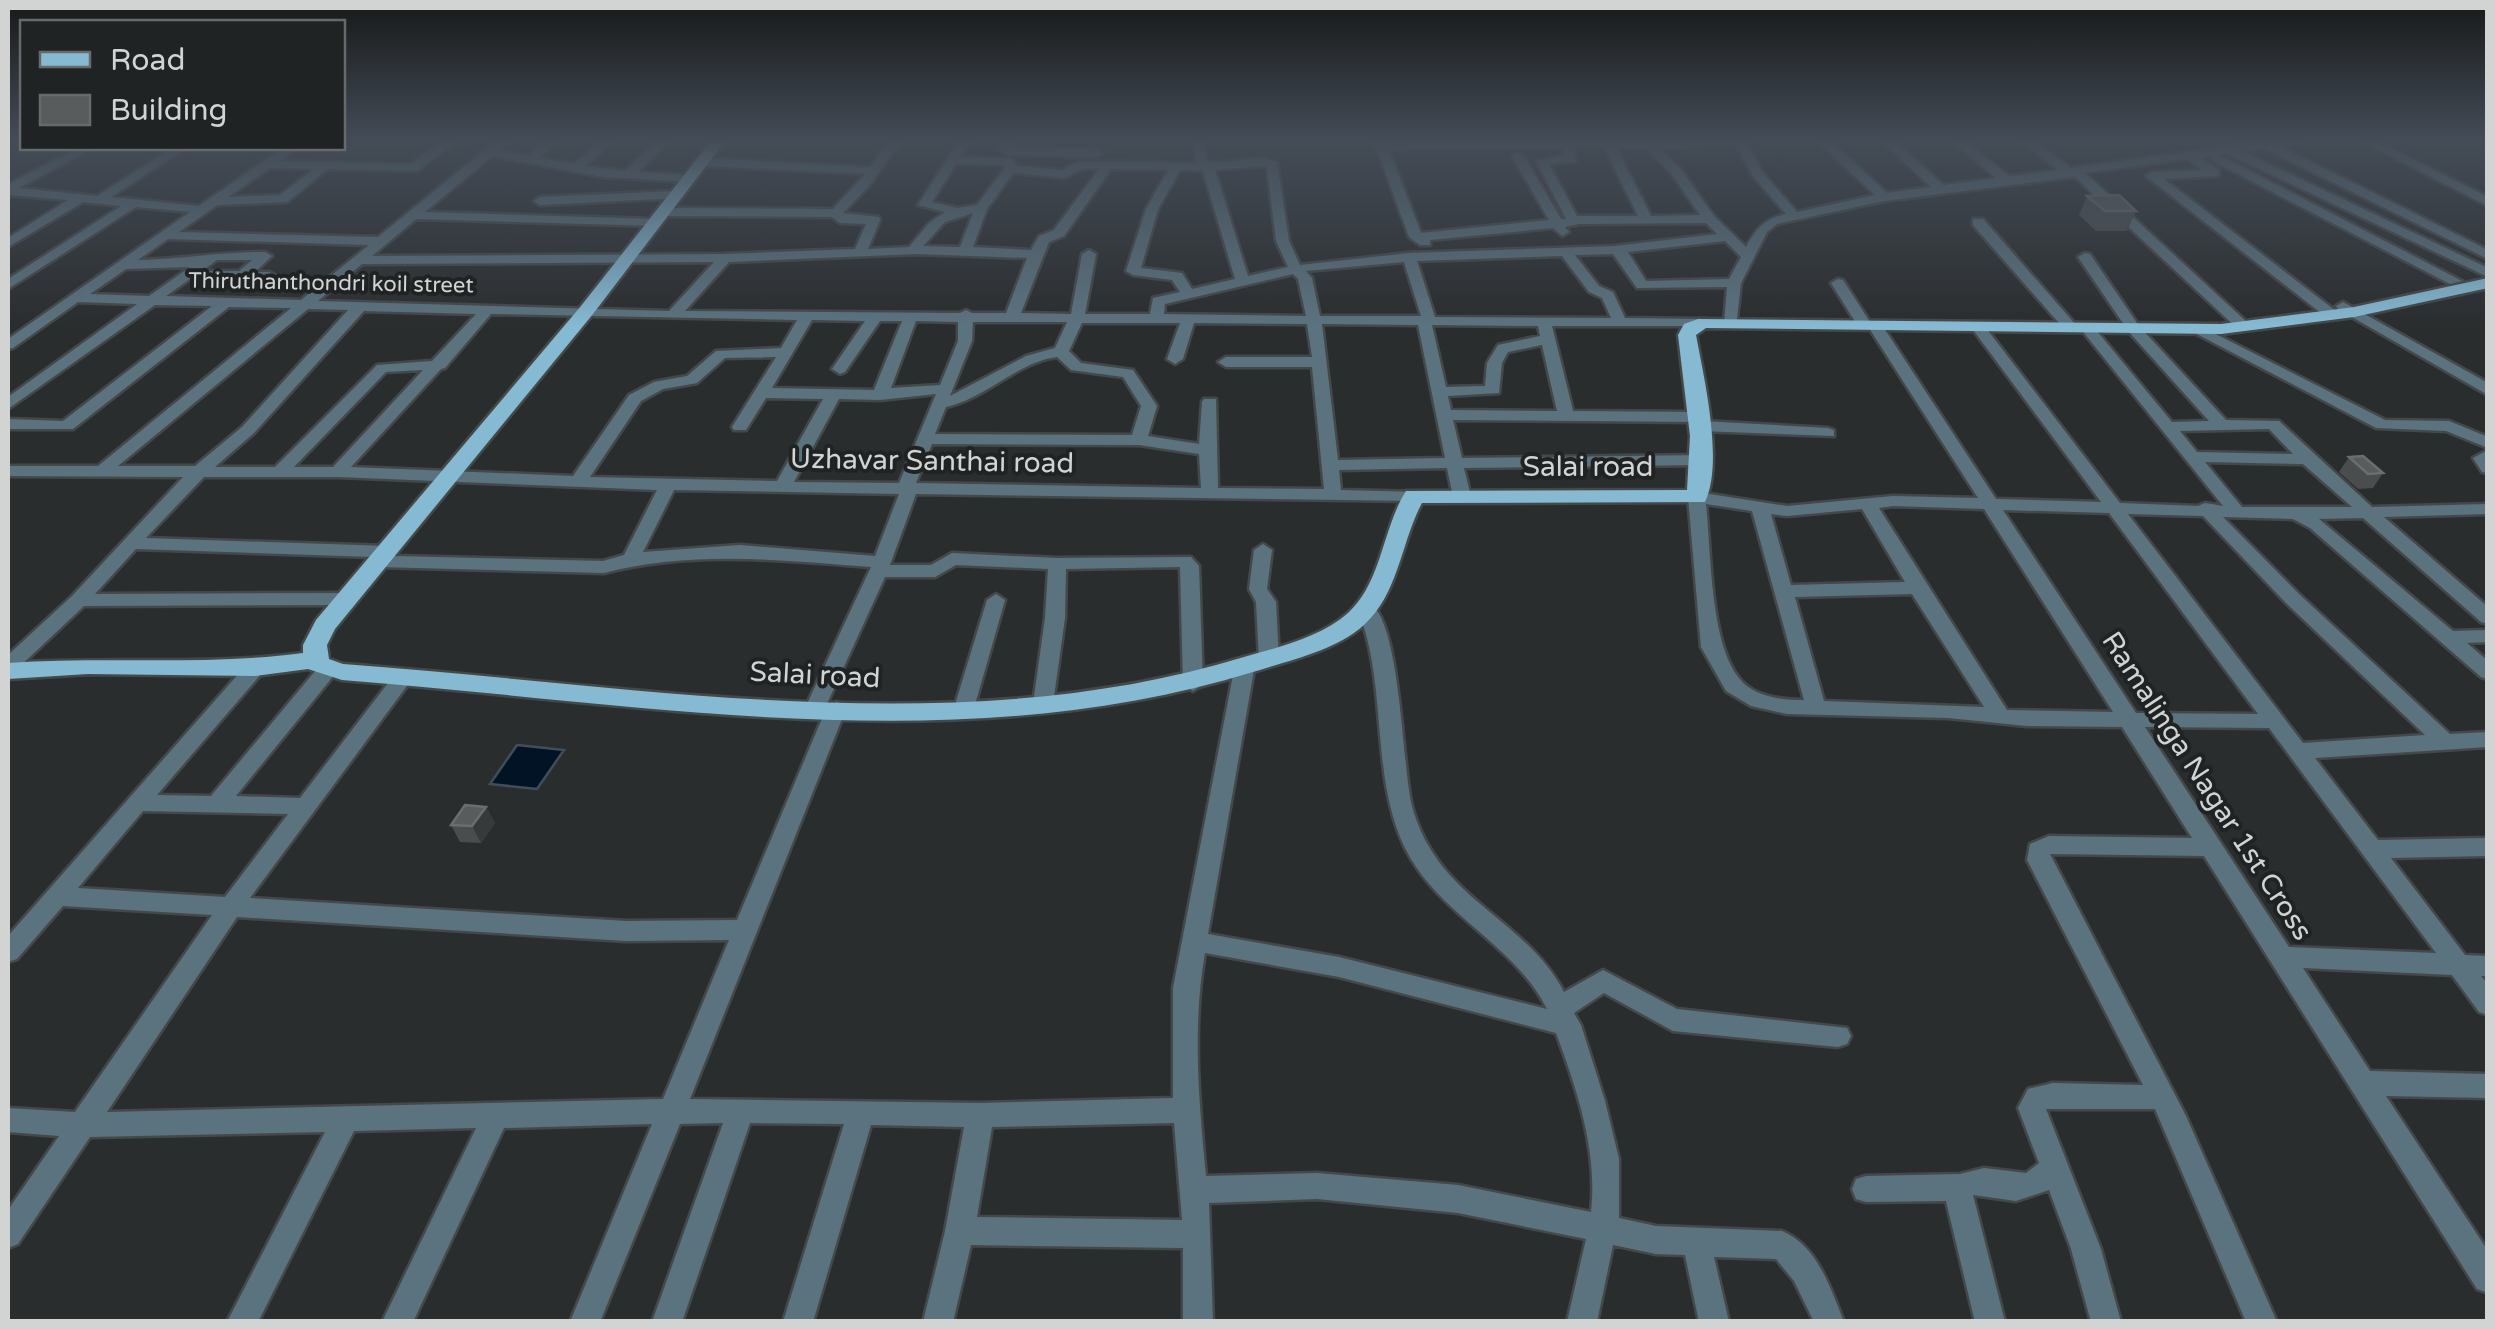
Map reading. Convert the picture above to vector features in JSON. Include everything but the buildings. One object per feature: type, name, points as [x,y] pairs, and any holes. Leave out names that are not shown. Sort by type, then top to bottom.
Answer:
[{"type":"main road","points":[[321,664],[319,635],[587,310],[669,203]]},
{"type":"main road","points":[[2342,311],[2487,273]]},
{"type":"main road","points":[[1696,497],[1703,460],[1701,421],[1687,335],[1690,328],[1704,323],[2244,328],[2488,283]]},
{"type":"main road","points":[[1367,608],[1414,496]]},
{"type":"main road","name":"Salai road","points":[[1414,496],[1696,497]]},
{"type":"main road","name":"Salai road","points":[[8,669],[321,664],[406,675],[826,708],[964,708],[1043,704],[1193,684],[1256,665],[1340,632],[1367,608]]},
{"type":"street","points":[[8,243],[72,203]]},
{"type":"street","points":[[8,285],[134,203]]},
{"type":"street","points":[[135,203],[233,203]]},
{"type":"street","points":[[8,345],[206,203]]},
{"type":"street","points":[[101,472],[427,203]]},
{"type":"street","points":[[412,215],[563,203]]},
{"type":"street","points":[[752,203],[836,213],[840,219],[874,220],[860,252]]},
{"type":"street","points":[[836,213],[845,203]]},
{"type":"street","points":[[925,203],[952,209],[980,208]]},
{"type":"street","points":[[965,251],[984,203]]},
{"type":"street","points":[[1013,315],[1044,238],[1060,233],[1081,203]]},
{"type":"street","points":[[1155,203],[1133,271],[1177,276],[1188,292]]},
{"type":"street","points":[[1219,203],[1243,282]]},
{"type":"street","points":[[1277,203],[1288,262],[1305,278],[1333,465],[1333,494]]},
{"type":"street","points":[[1403,203],[1416,238],[1427,243],[1434,256]]},
{"type":"street","points":[[1546,203],[1569,251],[1594,289],[1608,294],[1620,322]]},
{"type":"street","points":[[1566,203],[1576,220]]},
{"type":"street","points":[[1638,203],[1646,220]]},
{"type":"street","points":[[1698,203],[1750,258]]},
{"type":"street","points":[[1782,203],[1792,215]]},
{"type":"street","points":[[1731,324],[1734,283],[1764,227],[1792,215],[1853,203]]},
{"type":"street","points":[[2106,203],[2244,328]]},
{"type":"street","points":[[2190,203],[2342,311],[2488,390]]},
{"type":"street","points":[[2302,203],[2456,281]]},
{"type":"street","points":[[2340,203],[2487,273]]},
{"type":"street","points":[[2385,203],[2488,255]]},
{"type":"street","points":[[914,250],[928,225],[952,209]]},
{"type":"street","points":[[1416,238],[1576,220],[1709,219]]},
{"type":"street","points":[[1978,222],[2079,328],[2235,510]]},
{"type":"street","points":[[164,235],[380,241]]},
{"type":"street","points":[[1157,316],[1158,301],[1296,271],[1409,257],[1615,250],[1728,238]]},
{"type":"street","points":[[358,260],[725,258],[914,250],[1035,254]]},
{"type":"street","points":[[1615,250],[1623,255],[1638,282]]},
{"type":"street","points":[[1061,352],[1078,315],[1089,254]]},
{"type":"street","points":[[8,404],[204,262],[223,255],[265,256],[242,276]]},
{"type":"street","points":[[1409,257],[1443,392],[1444,416],[1462,497]]},
{"type":"street","points":[[2085,257],[2134,328],[2221,424]]},
{"type":"street","points":[[674,315],[725,258]]},
{"type":"street","points":[[121,265],[204,262]]},
{"type":"street","points":[[187,274],[269,276]]},
{"type":"street","points":[[1594,289],[1638,282],[1734,283]]},
{"type":"street","name":"Ramalinga Nagar 1st Cross","points":[[1838,283],[1990,504],[2488,1278]]},
{"type":"street","name":"Thiruthanthondri koil street","points":[[74,298],[674,315],[966,314],[1704,323]]},
{"type":"street","points":[[8,424],[67,426],[225,303]]},
{"type":"street","points":[[8,669],[80,600],[186,483],[248,430],[360,307]]},
{"type":"street","points":[[338,472],[440,365],[488,308]]},
{"type":"street","points":[[585,1322],[743,930],[968,330],[966,314]]},
{"type":"street","points":[[740,427],[806,316]]},
{"type":"street","points":[[840,368],[876,316]]},
{"type":"street","points":[[884,393],[885,377],[911,316]]},
{"type":"street","points":[[1174,359],[1189,317]]},
{"type":"street","points":[[1544,321],[1566,416]]},
{"type":"street","points":[[1978,326],[2488,1004]]},
{"type":"street","points":[[2198,329],[2382,425],[2449,426],[2488,443]]},
{"type":"street","points":[[1443,392],[1493,390],[1491,375],[1501,348],[1517,342],[1548,340]]},
{"type":"street","points":[[579,480],[629,406],[646,391],[692,380],[721,354],[786,352]]},
{"type":"street","points":[[760,392],[832,397],[884,393],[963,400],[982,383],[1021,368],[1038,355],[1061,352]]},
{"type":"street","points":[[1061,352],[1076,367],[1128,372],[1149,406],[1139,440]]},
{"type":"street","points":[[1226,362],[1318,362]]},
{"type":"street","points":[[280,471],[382,368],[440,365]]},
{"type":"street","points":[[783,486],[832,397]]},
{"type":"street","points":[[1210,402],[1210,494]]},
{"type":"street","points":[[1444,416],[1701,421],[1828,433]]},
{"type":"street","points":[[2166,427],[2274,424],[2362,511],[2488,618]]},
{"type":"street","points":[[928,440],[1139,440],[1207,450]]},
{"type":"street","points":[[2488,455],[2481,458],[2488,468]]},
{"type":"street","points":[[2191,458],[2307,459]]},
{"type":"street","points":[[1333,465],[1703,460]]},
{"type":"street","name":"Uzhavar Santhai road","points":[[8,471],[338,472],[668,485],[1414,496]]},
{"type":"street","points":[[631,558],[668,485]]},
{"type":"street","points":[[2274,721],[2130,722],[1816,708],[1758,700],[1734,686],[1711,648],[1696,497],[1761,510],[1866,502],[2205,508],[2298,514],[2488,509]]},
{"type":"street","points":[[1866,502],[2002,716]]},
{"type":"street","points":[[2205,508],[2268,578],[2327,628],[2445,742]]},
{"type":"street","points":[[1761,510],[1816,708]]},
{"type":"street","points":[[2298,514],[2316,524],[2488,672]]},
{"type":"street","points":[[134,543],[604,566],[631,558],[740,551],[935,572],[952,559],[1189,564],[1193,684]]},
{"type":"street","points":[[1198,1322],[1198,1234],[1186,1110],[1186,988],[1256,665],[1266,602],[1258,590],[1263,550]]},
{"type":"street","points":[[1043,704],[1054,631],[1057,564]]},
{"type":"street","points":[[1784,591],[1918,588]]},
{"type":"street","points":[[80,600],[349,598]]},
{"type":"street","points":[[964,708],[996,600]]},
{"type":"street","points":[[1367,608],[1384,656],[1390,758],[1410,833],[1427,867],[1463,908],[1540,972],[1565,1016],[1608,1178],[1602,1229],[1588,1276],[1582,1322]]},
{"type":"street","points":[[2448,638],[2488,636]]},
{"type":"street","points":[[217,804],[321,664]]},
{"type":"street","points":[[8,952],[254,668]]},
{"type":"street","points":[[8,1234],[232,905],[406,675]]},
{"type":"street","points":[[2297,751],[2488,739]]},
{"type":"street","points":[[141,803],[305,806]]},
{"type":"street","points":[[2211,847],[2049,845],[2038,850],[2039,860],[2196,1162],[2221,1237],[2262,1322]]},
{"type":"street","points":[[2375,849],[2488,848]]},
{"type":"street","points":[[59,896],[549,927],[743,930]]},
{"type":"street","points":[[1194,941],[1339,967],[1565,1016]]},
{"type":"street","points":[[2281,957],[2488,966]]},
{"type":"street","points":[[1565,1016],[1603,980],[1673,1020],[1838,1036]]},
{"type":"street","points":[[2362,1083],[2488,1086]]},
{"type":"street","points":[[2106,1322],[2086,1250],[2032,1108],[2038,1098],[2164,1097]]},
{"type":"street","points":[[8,1120],[81,1126],[741,1110],[980,1116],[1186,1110]]},
{"type":"street","points":[[666,1322],[741,1110]]},
{"type":"street","points":[[798,1322],[861,1113]]},
{"type":"street","points":[[396,1322],[496,1115]]},
{"type":"street","points":[[938,1322],[960,1231],[980,1116]]},
{"type":"street","points":[[242,1322],[347,1118]]},
{"type":"street","points":[[1866,1189],[1960,1187],[1975,1182],[2026,1189],[2039,1186],[2053,1169]]},
{"type":"street","points":[[1195,1190],[1317,1186],[1440,1198],[1656,1240],[1782,1245],[1796,1256],[1810,1278],[1830,1322]]},
{"type":"street","points":[[1960,1187],[1958,1200],[1990,1322]]},
{"type":"street","points":[[960,1231],[1198,1234]]},
{"type":"street","points":[[1696,1240],[1714,1322]]},
{"type":"water","points":[[517,745],[564,750],[537,789],[490,784]]}]
